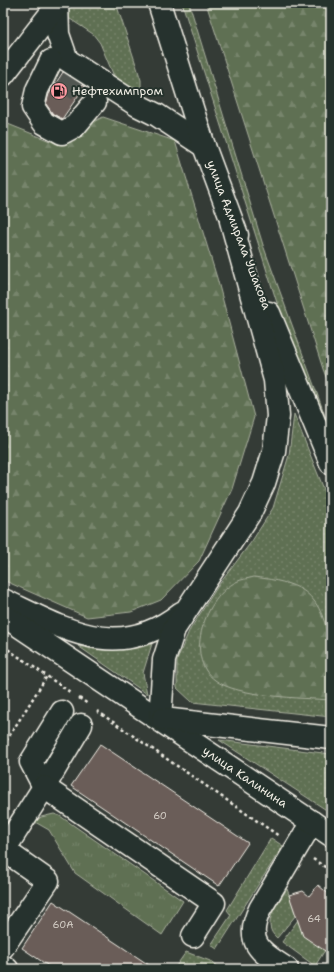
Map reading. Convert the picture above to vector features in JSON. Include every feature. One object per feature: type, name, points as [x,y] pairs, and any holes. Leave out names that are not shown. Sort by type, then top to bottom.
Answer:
[{"type":"main road","points":[[58,3],[58,34],[55,69],[37,90],[33,107],[44,123],[62,132],[75,126],[88,97],[111,106],[137,105]]},
{"type":"main road","points":[[3,75],[58,3]]},
{"type":"main road","name":"улица Адмирала Ушакова","points":[[159,3],[204,146],[231,221],[331,463]]},
{"type":"main road","points":[[58,34],[67,60],[204,146]]},
{"type":"main road","points":[[160,719],[164,660],[174,629],[185,610],[250,513],[264,483],[274,451],[278,416],[276,380],[231,221]]},
{"type":"main road","points":[[3,600],[65,629],[83,636],[100,638],[121,638],[141,635],[158,629],[185,610]]},
{"type":"main road","name":"улица Калинина","points":[[3,615],[331,835]]},
{"type":"main road","points":[[62,712],[31,762],[44,787],[214,903],[193,936]]},
{"type":"main road","name":"улица Калинина","points":[[160,719],[331,738]]},
{"type":"main road","points":[[3,947],[48,881],[3,850],[44,787],[81,725]]},
{"type":"main road","points":[[287,969],[259,949],[255,941],[253,930],[255,920],[260,909],[312,822]]},
{"type":"main road","points":[[3,966],[7,969]]},
{"type":"path","points":[[3,646],[331,871]]},
{"type":"path","points":[[3,746],[47,676]]},
{"type":"green space","points":[[70,3],[116,3],[141,80],[141,86],[136,94],[119,88],[100,43],[93,34],[67,17],[66,8]]},
{"type":"green space","points":[[182,3],[189,3],[263,245],[331,432],[331,448],[291,347]]},
{"type":"green space","points":[[206,3],[331,3],[331,390],[323,369]]},
{"type":"green space","points":[[103,117],[175,141],[217,278],[254,417],[232,489],[199,561],[161,600],[131,612],[87,617],[3,580],[3,122],[50,141]]},
{"type":"green space","points":[[294,414],[331,507],[331,717],[192,702],[177,688],[177,660],[189,631],[218,586],[252,541],[273,508],[289,455]]},
{"type":"green space","points":[[254,577],[282,582],[299,588],[310,597],[319,608],[325,622],[328,638],[331,670],[331,700],[270,696],[238,690],[225,686],[215,680],[205,670],[201,657],[200,643],[202,628],[208,614],[216,600],[225,590],[238,581]]},
{"type":"green space","points":[[154,637],[143,673],[147,694],[78,646],[100,650],[117,650],[134,646]]},
{"type":"green space","points":[[219,740],[331,754],[331,813]]},
{"type":"green space","points":[[54,814],[60,816],[183,901],[162,935],[75,873],[49,830],[35,822],[41,817]]},
{"type":"green space","points":[[271,838],[283,846],[217,949],[211,945],[231,915],[227,910]]},
{"type":"green space","points":[[287,889],[296,915],[277,938],[272,932],[270,920],[275,907]]},
{"type":"green space","points":[[298,920],[325,950],[315,966],[282,942]]},
{"type":"green space","points":[[186,952],[213,962],[221,969],[174,969]]},
{"type":"building","points":[[63,72],[85,86],[62,119],[53,114],[46,104],[49,94]]},
{"type":"building","points":[[100,744],[248,843],[219,886],[71,786]]},
{"type":"building","points":[[318,885],[331,896],[331,955],[303,936],[289,895],[303,891],[309,896]]},
{"type":"building","points":[[53,901],[155,969],[53,969],[22,948]]},
{"type":"tunnel","points":[[60,78],[81,92]]},
{"type":"place","name":"Нефтехимпром","points":[[59,91]]}]
